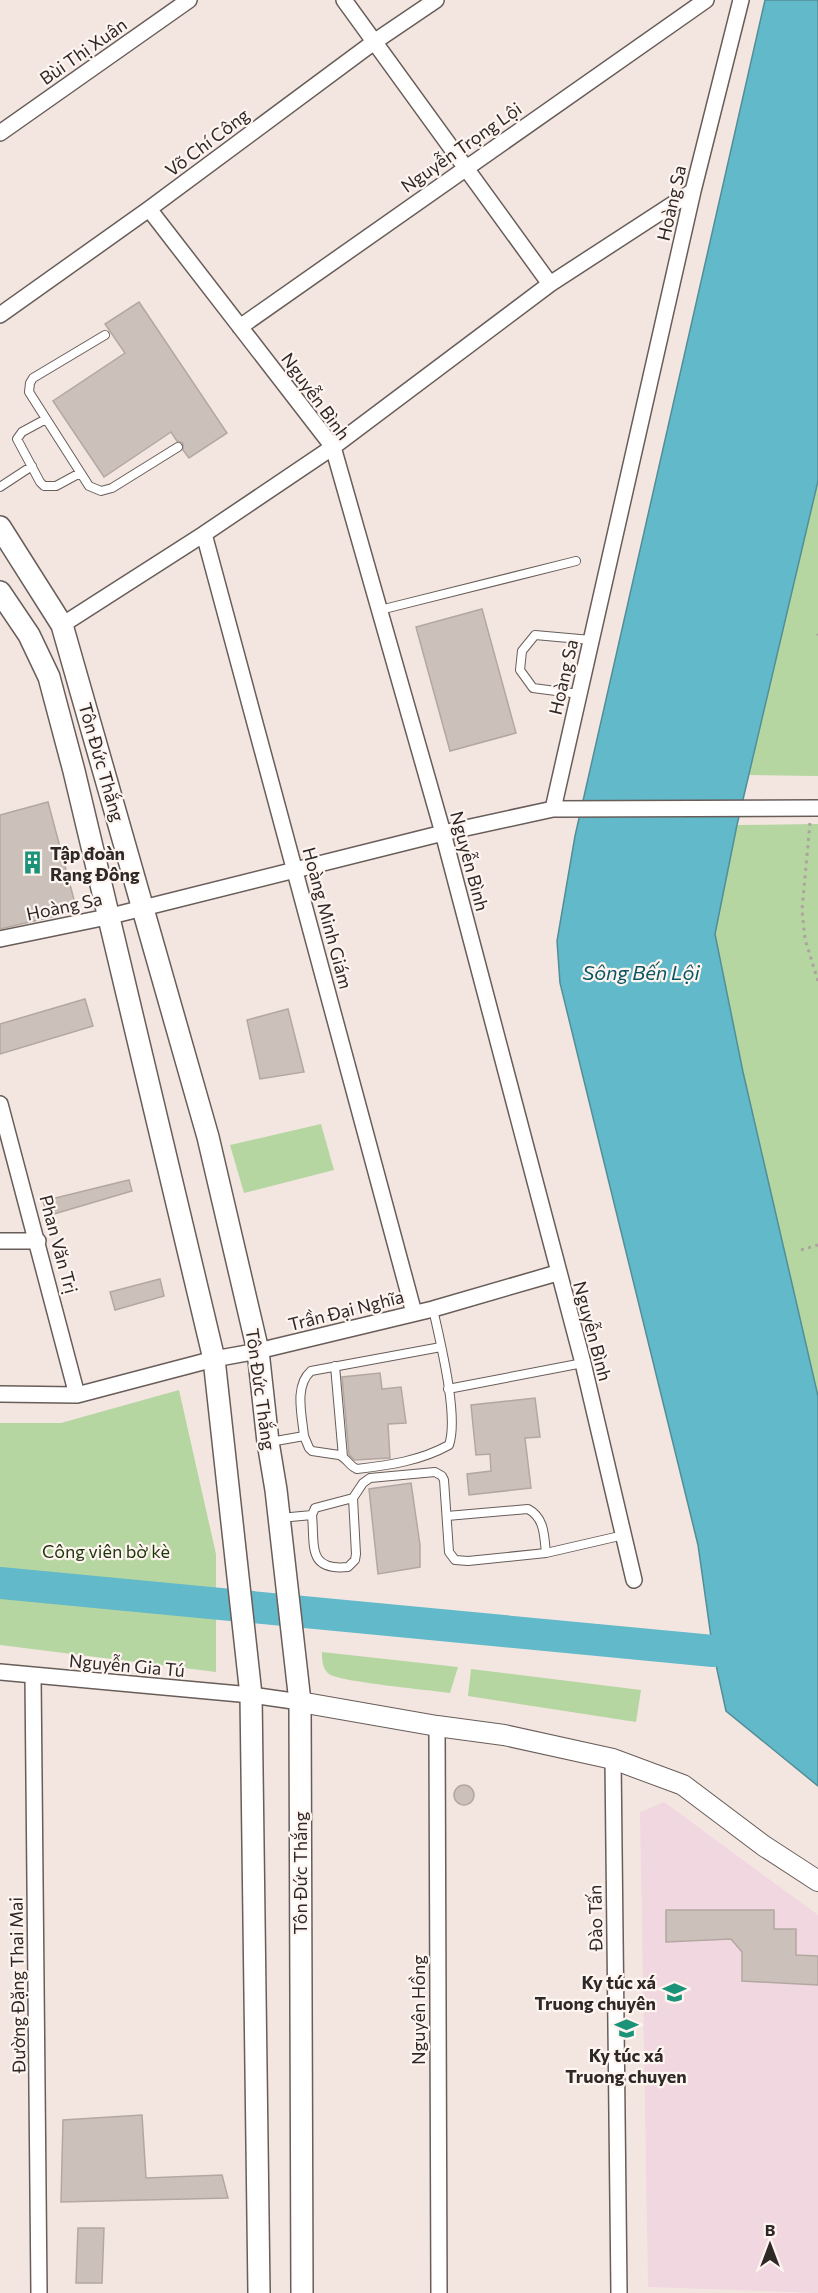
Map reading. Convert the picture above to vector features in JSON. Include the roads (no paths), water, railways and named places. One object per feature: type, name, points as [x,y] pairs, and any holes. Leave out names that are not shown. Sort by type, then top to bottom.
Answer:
[{"type":"main road","name":"Tôn Đức Thắng","points":[[0,527],[62,625],[208,1137],[258,1351],[300,1702],[302,2293]]},
{"type":"main road","name":"Tôn Đức Thắng","points":[[0,592],[29,635],[49,677],[74,771],[214,1359],[251,1695],[259,2293]]},
{"type":"street","name":"Bùi Thị Xuân","points":[[0,133],[189,0]]},
{"type":"street","points":[[344,0],[550,284]]},
{"type":"street","name":"Võ Chí Công","points":[[0,315],[149,209],[374,42],[436,0]]},
{"type":"street","name":"Nguyễn Trọng Lội","points":[[240,327],[706,0]]},
{"type":"street","name":"Hoàng Sa","points":[[0,939],[144,908],[294,869],[553,809],[693,190],[741,0]]},
{"type":"street","points":[[62,625],[204,534],[333,447],[550,284],[693,190]]},
{"type":"street","name":"Nguyễn Bình","points":[[149,209],[333,447],[443,833],[582,1363],[634,1580]]},
{"type":"street","name":"Hoàng Minh Giám","points":[[204,534],[414,1313]]},
{"type":"street","points":[[553,809],[815,808]]},
{"type":"street","name":"Phan Văn Trị","points":[[0,1104],[78,1395]]},
{"type":"street","points":[[0,1240],[38,1241]]},
{"type":"street","name":"Trần Đại Nghĩa","points":[[0,1394],[78,1395],[214,1359],[258,1351],[433,1309],[557,1273]]},
{"type":"street","name":"Nguyễn Gia Tú","points":[[0,1672],[251,1695],[300,1702]]},
{"type":"street","name":"Đường Đặng Thai Mai","points":[[33,1676],[39,2293]]},
{"type":"street","points":[[300,1702],[437,1726],[504,1735],[613,1759],[683,1785],[764,1846],[818,1881]]},
{"type":"street","name":"Nguyên Hồng","points":[[437,1726],[439,2293]]},
{"type":"street","name":"Đào Tấn","points":[[613,1759],[619,2293]]},
{"type":"lane","points":[[105,335],[33,378],[29,392],[89,486],[101,491],[111,488],[178,447]]},
{"type":"lane","points":[[46,419],[17,436],[44,486],[56,486],[80,472]]},
{"type":"lane","points":[[0,487],[32,466]]},
{"type":"lane","points":[[380,610],[576,561]]},
{"type":"lane","points":[[579,694],[533,688],[520,670],[522,651],[535,635],[591,640]]},
{"type":"lane","points":[[335,1366],[343,1456],[351,1467],[357,1469],[401,1464],[449,1445],[453,1425],[433,1309]]},
{"type":"lane","points":[[343,1456],[312,1451],[309,1448],[304,1436],[300,1395],[304,1377],[311,1371],[441,1347]]},
{"type":"lane","points":[[448,1389],[582,1363]]},
{"type":"lane","points":[[268,1442],[304,1436]]},
{"type":"lane","points":[[353,1498],[322,1504],[315,1508],[312,1515],[315,1556],[320,1563],[334,1568],[348,1567],[355,1560],[353,1498],[363,1483],[370,1478],[435,1472],[444,1480],[449,1552],[455,1560],[468,1561],[546,1552],[624,1536]]},
{"type":"lane","points":[[447,1516],[528,1509],[536,1513],[542,1523],[546,1552]]},
{"type":"lane","points":[[279,1518],[312,1515]]},
{"type":"water","name":"Sông Bến Lội","points":[[765,0],[818,0],[818,481],[737,825],[715,934],[743,1072],[818,1396],[818,1786],[726,1711],[713,1651],[698,1545],[560,983],[557,941],[575,836]]},
{"type":"waterway","points":[[0,1583],[713,1651]]},
{"type":"place","name":"Tập đoàn Rạng Đông","points":[[32,863]]},
{"type":"place","name":"Ky túc xá Truong chuyên","points":[[674,1992]]},
{"type":"place","name":"Ky túc xá Truong chuyen","points":[[626,2029]]},
{"type":"park label","name":"Công viên bờ kè","points":[[106,1551]]}]
